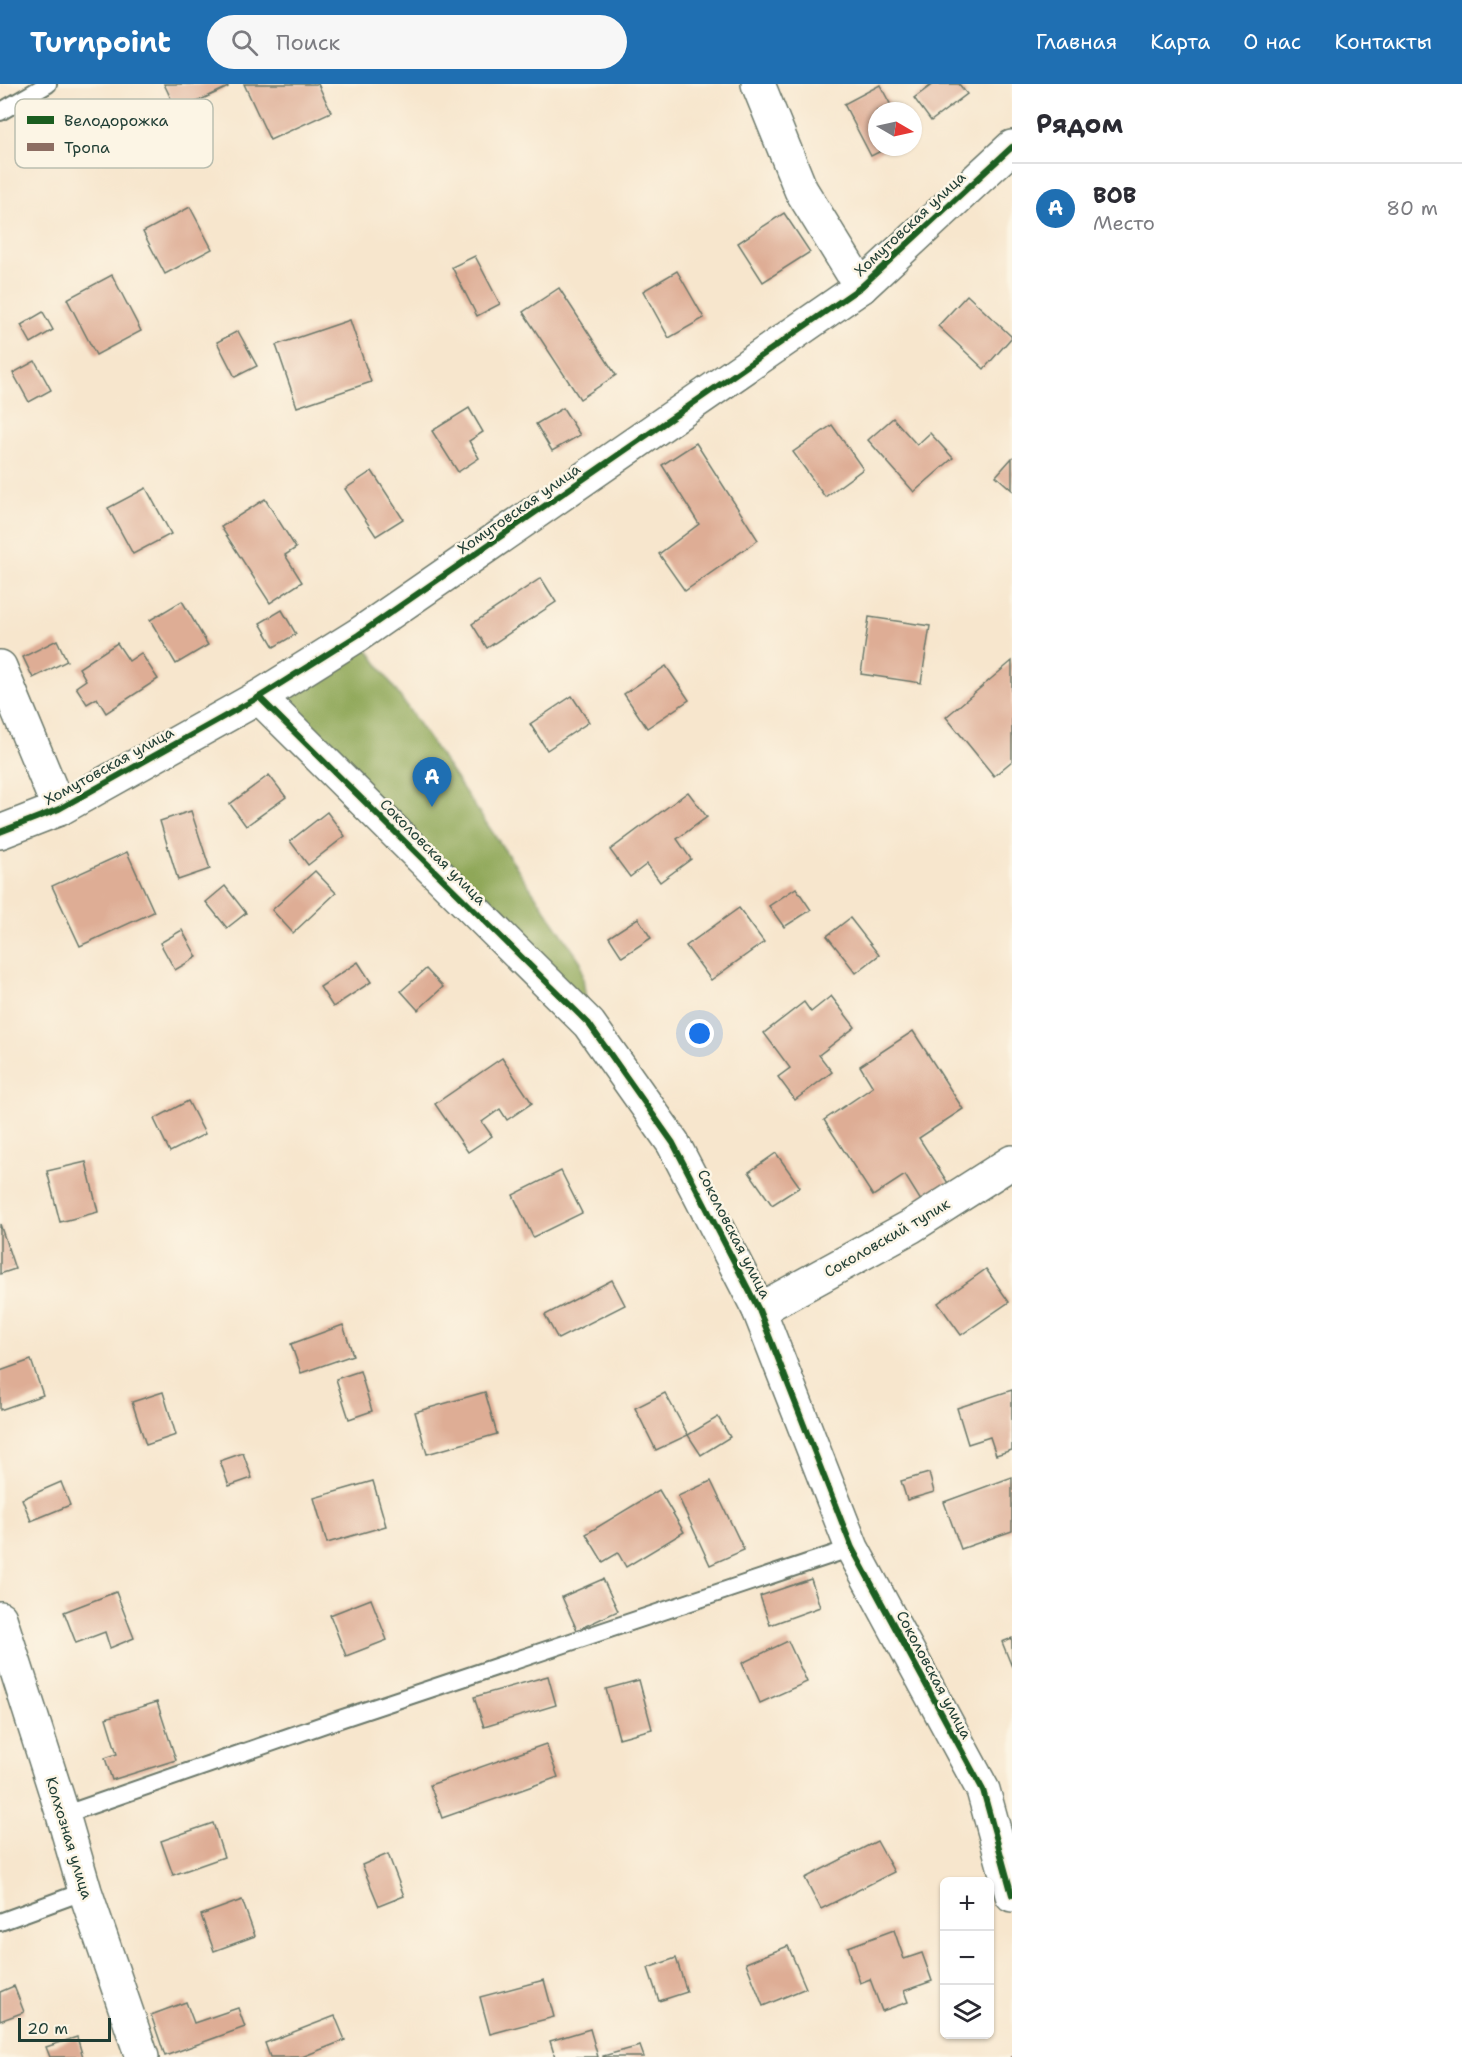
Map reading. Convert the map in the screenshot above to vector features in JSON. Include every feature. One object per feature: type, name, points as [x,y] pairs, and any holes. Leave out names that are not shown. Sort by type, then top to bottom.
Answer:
[{"type":"street","points":[[758,84],[801,190],[861,287]]},
{"type":"street","name":"Хомутовская улица","points":[[0,832],[58,809],[259,697],[367,628],[861,287],[1012,147]]},
{"type":"street","points":[[0,667],[58,809]]},
{"type":"street","name":"Соколовская улица","points":[[259,697],[589,1024],[673,1143],[759,1310],[852,1548],[983,1790],[1012,1895]]},
{"type":"street","name":"Соколовский тупик","points":[[759,1310],[910,1227],[1012,1162]]},
{"type":"street","name":"Колхозная улица","points":[[0,1618],[85,1891],[142,2057]]},
{"type":"lane","points":[[22,99],[48,84]]},
{"type":"lane","points":[[0,112],[15,103]]},
{"type":"lane","points":[[63,1815],[334,1721],[852,1548]]},
{"type":"lane","points":[[0,1922],[85,1891]]},
{"type":"green space","points":[[358,635],[581,962],[589,1024],[259,697]]},
{"type":"building","points":[[164,84],[227,84],[228,87],[202,99],[171,99]]},
{"type":"building","points":[[244,84],[318,84],[331,112],[270,140]]},
{"type":"building","points":[[933,84],[959,84],[967,94],[931,121],[922,109],[922,102],[917,102],[914,98]]},
{"type":"building","points":[[880,85],[889,102],[868,102],[868,150],[844,104]]},
{"type":"building","points":[[190,207],[212,249],[165,274],[143,232]]},
{"type":"building","points":[[784,213],[810,252],[763,282],[738,243]]},
{"type":"building","points":[[475,256],[500,304],[477,316],[452,267]]},
{"type":"building","points":[[677,271],[704,318],[669,338],[643,291]]},
{"type":"building","points":[[112,275],[141,331],[96,355],[67,299]]},
{"type":"building","points":[[559,288],[616,375],[580,399],[523,312]]},
{"type":"building","points":[[967,295],[1012,337],[984,369],[938,326]]},
{"type":"building","points":[[43,312],[53,330],[31,343],[21,325]]},
{"type":"building","points":[[350,320],[371,382],[297,407],[276,345]]},
{"type":"building","points":[[238,331],[257,366],[235,377],[217,342]]},
{"type":"building","points":[[35,361],[51,390],[29,402],[13,373]]},
{"type":"building","points":[[469,408],[483,432],[469,441],[479,458],[458,472],[432,431]]},
{"type":"building","points":[[563,408],[580,435],[552,451],[536,424]]},
{"type":"building","points":[[893,418],[917,445],[930,433],[953,458],[914,492],[868,440]]},
{"type":"building","points":[[832,425],[863,469],[825,497],[793,452]]},
{"type":"building","points":[[696,443],[758,540],[685,591],[659,554],[699,524],[662,465]]},
{"type":"building","points":[[1012,458],[1012,490],[996,476]]},
{"type":"building","points":[[372,471],[403,519],[376,536],[345,489]]},
{"type":"building","points":[[146,488],[171,534],[133,554],[108,508]]},
{"type":"building","points":[[265,499],[296,548],[285,555],[302,582],[270,603],[221,527]]},
{"type":"building","points":[[541,578],[556,602],[487,648],[472,624]]},
{"type":"building","points":[[182,601],[208,645],[176,664],[150,620]]},
{"type":"building","points":[[282,610],[296,634],[274,647],[260,623]]},
{"type":"building","points":[[869,617],[930,626],[921,683],[861,674]]},
{"type":"building","points":[[57,640],[67,661],[33,678],[23,657]]},
{"type":"building","points":[[117,643],[129,661],[141,653],[158,679],[106,713],[97,698],[87,704],[76,687],[86,680],[79,668]]},
{"type":"building","points":[[1012,661],[1012,761],[994,776],[946,717]]},
{"type":"building","points":[[666,666],[689,700],[647,728],[624,694]]},
{"type":"building","points":[[572,696],[589,722],[547,750],[530,724]]},
{"type":"building","points":[[269,775],[286,797],[246,826],[230,804]]},
{"type":"building","points":[[688,792],[707,817],[677,839],[691,859],[660,882],[647,864],[630,877],[610,850]]},
{"type":"building","points":[[191,811],[210,869],[178,880],[160,821]]},
{"type":"building","points":[[327,812],[345,836],[308,865],[290,841]]},
{"type":"building","points":[[127,852],[154,912],[80,946],[52,886]]},
{"type":"building","points":[[315,871],[336,893],[293,933],[272,910]]},
{"type":"building","points":[[225,886],[246,913],[227,928],[206,902]]},
{"type":"building","points":[[796,888],[811,910],[784,927],[769,906]]},
{"type":"building","points":[[739,908],[764,942],[711,980],[686,946]]},
{"type":"building","points":[[638,918],[651,938],[622,957],[609,937]]},
{"type":"building","points":[[850,918],[879,955],[856,973],[827,936]]},
{"type":"building","points":[[182,930],[197,957],[175,970],[160,943]]},
{"type":"building","points":[[358,962],[371,982],[333,1007],[320,987]]},
{"type":"building","points":[[426,969],[443,987],[418,1010],[401,991]]},
{"type":"building","points":[[831,996],[855,1027],[819,1055],[832,1072],[795,1100],[778,1077],[790,1068],[764,1033],[804,1002],[811,1012]]},
{"type":"building","points":[[913,1031],[963,1109],[919,1138],[953,1191],[926,1209],[905,1175],[873,1196],[824,1120],[873,1087],[860,1066]]},
{"type":"building","points":[[502,1058],[532,1103],[507,1120],[500,1109],[482,1122],[492,1136],[468,1152],[435,1104]]},
{"type":"building","points":[[188,1101],[205,1134],[170,1152],[154,1119]]},
{"type":"building","points":[[776,1153],[800,1187],[772,1205],[749,1172]]},
{"type":"building","points":[[86,1162],[98,1212],[60,1222],[47,1171]]},
{"type":"building","points":[[561,1171],[582,1213],[533,1237],[513,1195]]},
{"type":"building","points":[[0,1224],[15,1269],[0,1274]]},
{"type":"building","points":[[986,1269],[1009,1302],[961,1335],[938,1303]]},
{"type":"building","points":[[612,1280],[625,1305],[558,1339],[545,1315]]},
{"type":"building","points":[[343,1325],[353,1355],[301,1373],[291,1344]]},
{"type":"building","points":[[31,1360],[43,1395],[0,1410],[0,1371]]},
{"type":"building","points":[[360,1371],[372,1411],[349,1419],[336,1379]]},
{"type":"building","points":[[1012,1390],[1012,1450],[996,1455],[990,1437],[968,1444],[957,1408]]},
{"type":"building","points":[[163,1392],[176,1435],[146,1445],[132,1402]]},
{"type":"building","points":[[485,1392],[497,1434],[427,1454],[415,1412]]},
{"type":"building","points":[[665,1393],[688,1435],[656,1450],[635,1408]]},
{"type":"building","points":[[718,1417],[730,1437],[701,1455],[688,1435]]},
{"type":"building","points":[[243,1453],[252,1478],[229,1486],[220,1461]]},
{"type":"building","points":[[929,1473],[934,1492],[907,1500],[901,1481]]},
{"type":"building","points":[[1012,1477],[1012,1531],[961,1549],[944,1502]]},
{"type":"building","points":[[373,1481],[386,1526],[327,1543],[314,1498]]},
{"type":"building","points":[[711,1481],[744,1550],[710,1565],[678,1496]]},
{"type":"building","points":[[61,1482],[70,1505],[31,1521],[22,1499]]},
{"type":"building","points":[[659,1490],[684,1532],[626,1567],[618,1553],[603,1562],[586,1534]]},
{"type":"building","points":[[603,1579],[618,1611],[577,1630],[562,1597]]},
{"type":"building","points":[[811,1579],[820,1607],[770,1625],[760,1596]]},
{"type":"building","points":[[116,1592],[134,1638],[110,1648],[105,1632],[76,1643],[64,1612]]},
{"type":"building","points":[[371,1599],[387,1640],[346,1656],[330,1615]]},
{"type":"building","points":[[1012,1638],[1012,1667],[1002,1642]]},
{"type":"building","points":[[788,1641],[807,1682],[760,1703],[742,1663]]},
{"type":"building","points":[[548,1676],[556,1705],[484,1727],[474,1697]]},
{"type":"building","points":[[639,1680],[652,1729],[619,1738],[606,1689]]},
{"type":"building","points":[[157,1702],[176,1760],[112,1780],[105,1758],[117,1754],[106,1718]]},
{"type":"building","points":[[546,1744],[558,1777],[442,1818],[430,1785]]},
{"type":"building","points":[[213,1823],[224,1857],[173,1875],[161,1841]]},
{"type":"building","points":[[877,1841],[894,1872],[821,1909],[805,1878]]},
{"type":"building","points":[[388,1854],[404,1896],[379,1906],[362,1865]]},
{"type":"building","points":[[242,1900],[255,1936],[214,1951],[201,1915]]},
{"type":"building","points":[[894,1930],[904,1959],[922,1953],[932,1981],[904,1991],[908,2002],[882,2011],[870,1979],[860,1983],[848,1947]]},
{"type":"building","points":[[788,1946],[806,1988],[763,2006],[746,1963]]},
{"type":"building","points":[[676,1958],[687,1992],[659,2001],[648,1968]]},
{"type":"building","points":[[544,1980],[554,2017],[490,2034],[480,1997]]},
{"type":"building","points":[[14,1986],[24,2012],[0,2021],[0,1992]]},
{"type":"building","points":[[186,2002],[194,2023],[238,2008],[245,2027],[165,2056],[151,2015]]},
{"type":"building","points":[[335,2016],[345,2040],[302,2057],[270,2057],[265,2043]]},
{"type":"building","points":[[590,2029],[598,2057],[555,2057],[550,2041]]},
{"type":"building","points":[[77,2037],[83,2057],[50,2057],[46,2047]]},
{"type":"building","points":[[640,2046],[644,2057],[603,2057],[603,2056]]},
{"type":"cycle path","points":[[0,832],[59,809],[259,697],[358,635],[861,287],[1012,147]]},
{"type":"cycle path","points":[[259,697],[589,1024],[673,1143],[759,1310],[852,1548],[983,1790],[1012,1895]]},
{"type":"place","name":"ВОВ","points":[[432,807]]}]
